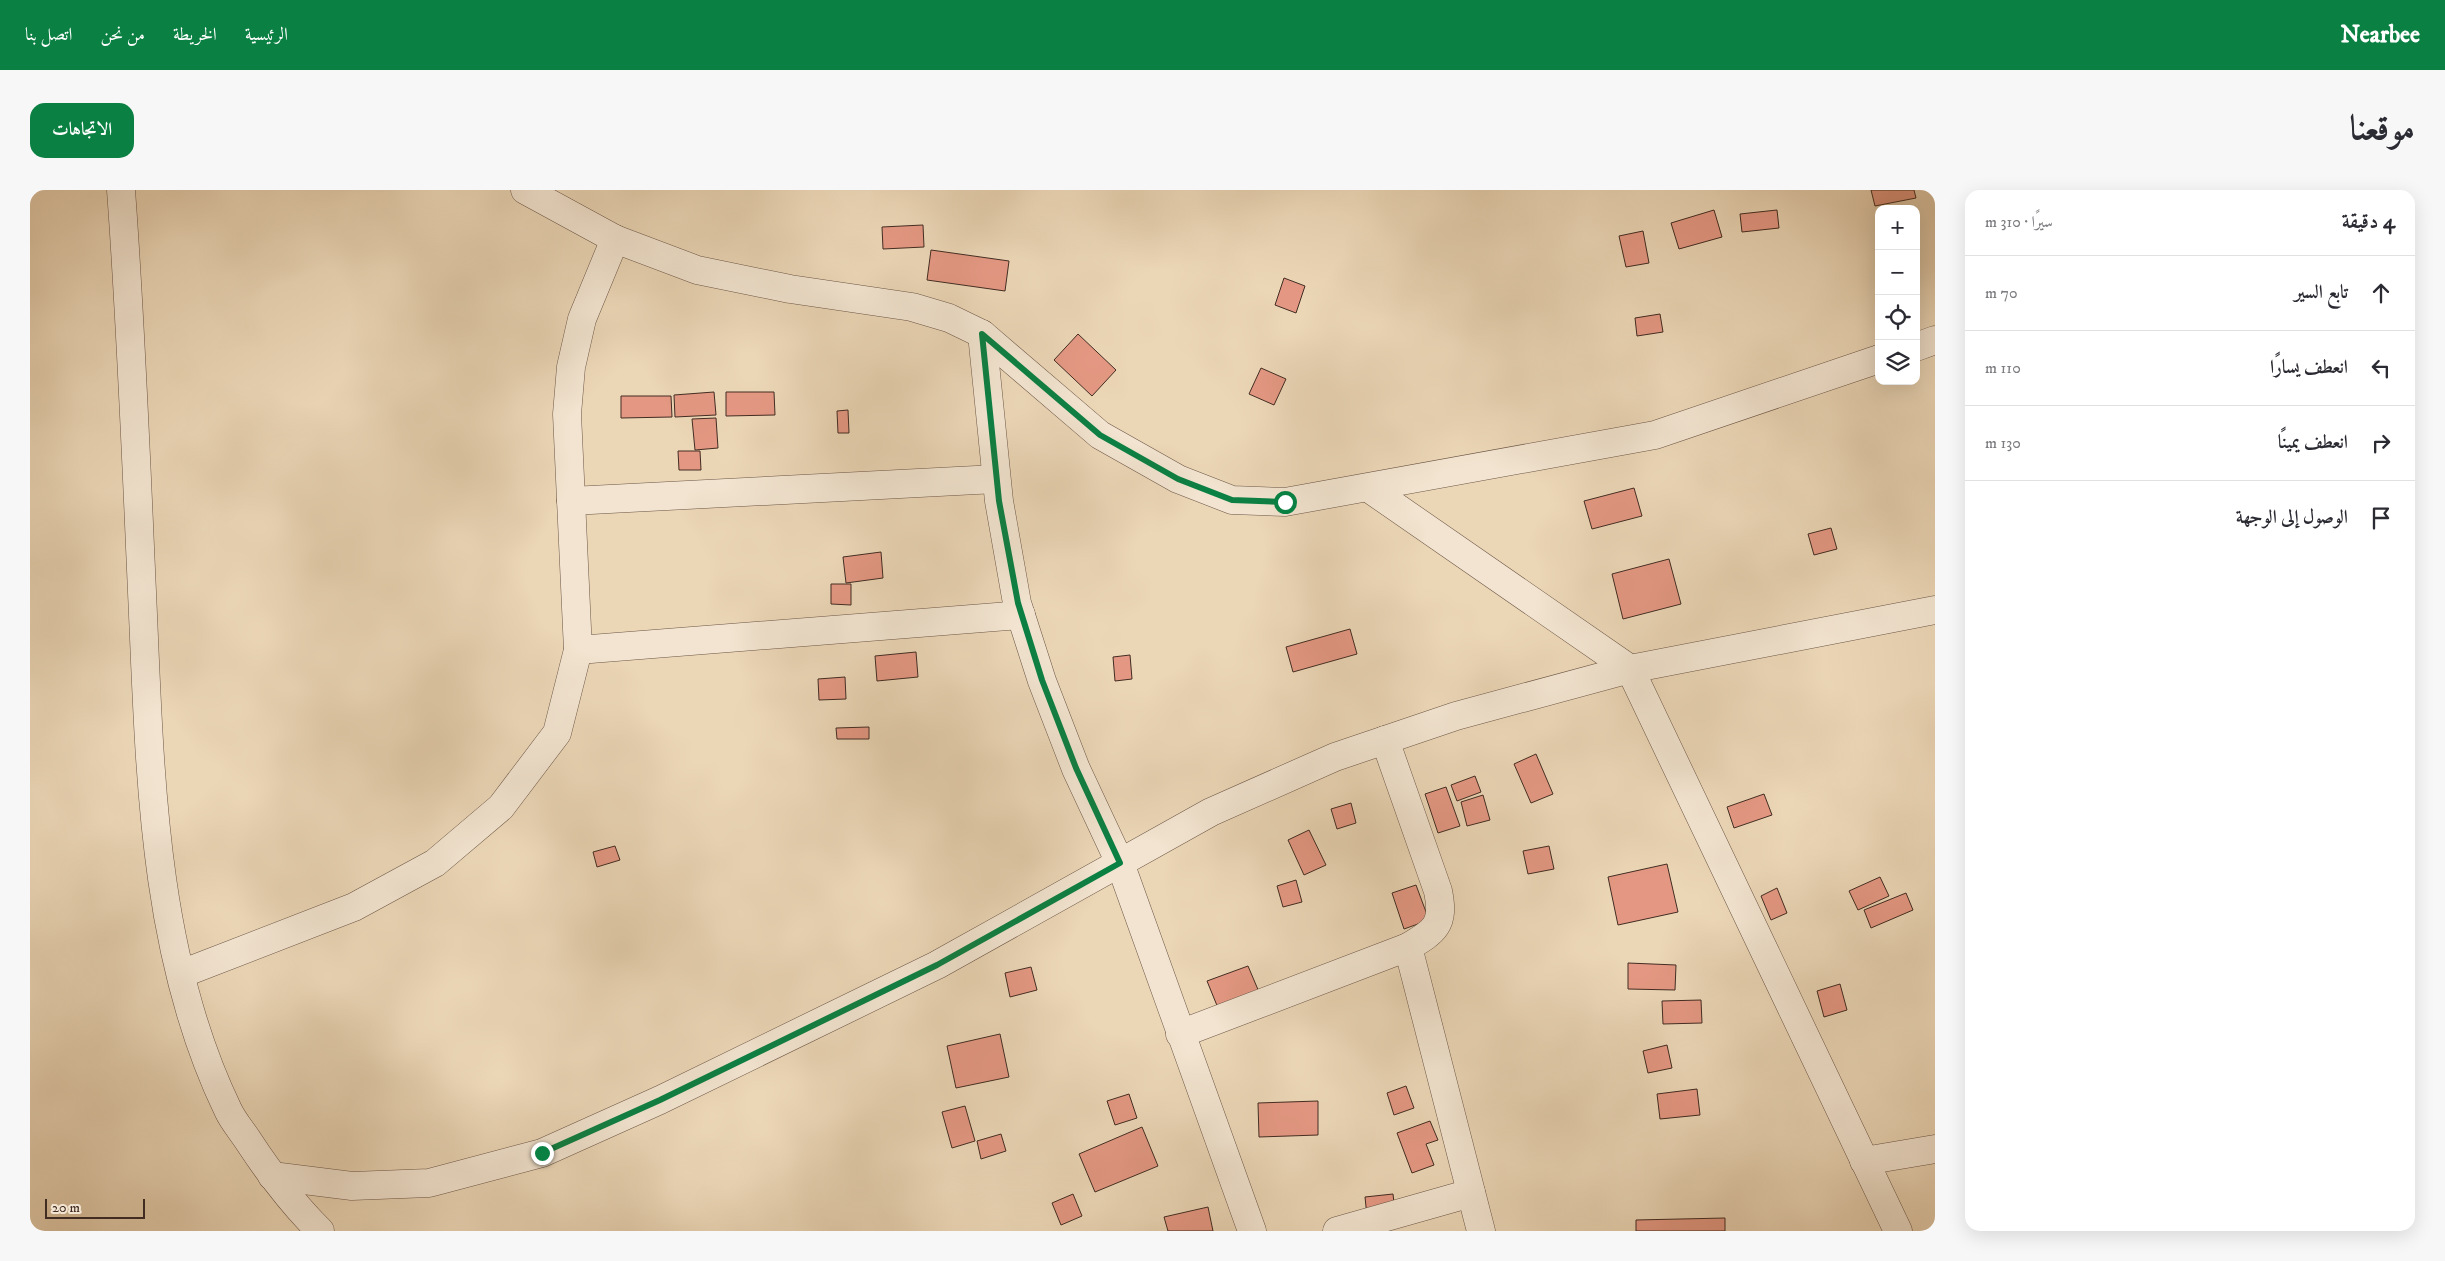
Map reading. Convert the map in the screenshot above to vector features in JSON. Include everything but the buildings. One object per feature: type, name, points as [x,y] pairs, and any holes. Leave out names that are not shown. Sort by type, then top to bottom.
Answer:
[{"type":"street","points":[[121,190],[155,815],[168,916],[192,1022],[229,1112],[272,1176],[299,1210],[320,1231]]},
{"type":"street","points":[[525,190],[616,239],[697,270],[790,290],[912,306],[949,318],[982,334],[1100,435],[1178,479],[1232,500],[1285,502],[1370,489],[1654,435],[1875,360]]},
{"type":"street","points":[[181,974],[354,907],[435,863],[501,806],[557,733],[578,650],[567,414],[571,367],[582,319],[616,239]]},
{"type":"street","points":[[982,334],[999,501],[1021,615],[1042,680],[1076,768],[1120,863],[1252,1231]]},
{"type":"street","points":[[1920,346],[1935,340]]},
{"type":"street","points":[[571,501],[996,479]]},
{"type":"street","points":[[1370,489],[1630,669],[1864,1161],[1892,1228]]},
{"type":"street","points":[[272,1176],[352,1186],[429,1183],[542,1153],[660,1100],[937,965],[1211,812],[1335,757],[1456,716],[1630,669],[1935,610]]},
{"type":"street","points":[[578,650],[1021,615]]},
{"type":"street","points":[[1180,1034],[1408,947],[1438,926],[1442,909],[1438,891],[1385,740]]},
{"type":"street","points":[[1408,947],[1481,1231]]},
{"type":"street","points":[[1864,1161],[1935,1149]]},
{"type":"street","points":[[1337,1231],[1471,1193]]},
{"type":"route","points":[[542,1153],[660,1100],[937,965],[1120,863],[1076,768],[1042,680],[1018,603],[999,501],[982,334],[1100,435],[1178,479],[1232,500],[1285,502]]}]
